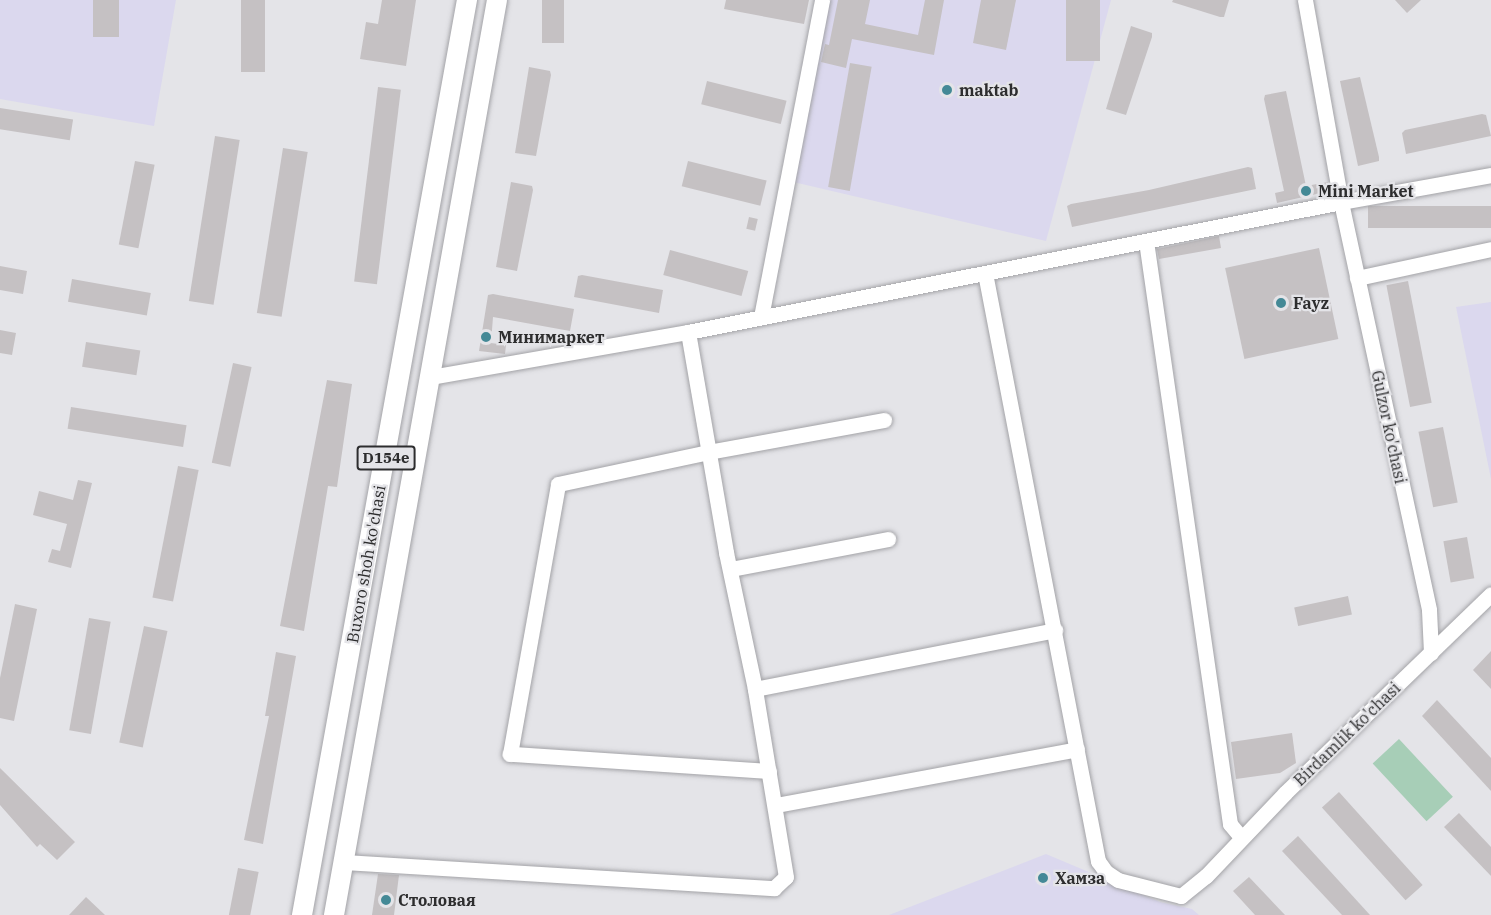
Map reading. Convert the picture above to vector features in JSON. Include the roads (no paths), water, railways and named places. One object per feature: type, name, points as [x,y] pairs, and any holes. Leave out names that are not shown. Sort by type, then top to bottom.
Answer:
[{"type":"main road","name":"Buxoro shoh ko'chasi","points":[[302,915],[467,0]]},
{"type":"main road","name":"Buxoro shoh ko'chasi","points":[[334,915],[497,0]]},
{"type":"street","points":[[761,317],[822,0]]},
{"type":"street","name":"Gulzor ko'chasi","points":[[1305,0],[1341,202],[1429,610],[1431,653]]},
{"type":"street","points":[[430,377],[688,332],[1341,202],[1491,175]]},
{"type":"street","points":[[1146,241],[1230,824],[1241,837]]},
{"type":"street","points":[[1357,278],[1491,249]]},
{"type":"street","points":[[776,805],[1077,749],[985,273]]},
{"type":"street","points":[[344,862],[774,888],[786,877],[776,805],[708,452],[688,332]]},
{"type":"street","points":[[769,771],[510,754],[558,484],[708,452],[884,420]]},
{"type":"street","points":[[731,569],[888,539]]},
{"type":"street","name":"Birdamlik ko'chasi","points":[[1077,749],[1098,861],[1106,872],[1118,880],[1181,896],[1206,876],[1241,837],[1491,594]]},
{"type":"street","points":[[755,689],[1055,630]]},
{"type":"place","name":"maktab","points":[[947,90]]},
{"type":"place","name":"Mini Market","points":[[1306,191]]},
{"type":"place","name":"Fayz","points":[[1281,303]]},
{"type":"place","name":"Минимаркет","points":[[486,337]]},
{"type":"place","name":"Хамза","points":[[1043,878]]},
{"type":"place","name":"Столовая","points":[[386,900]]}]
